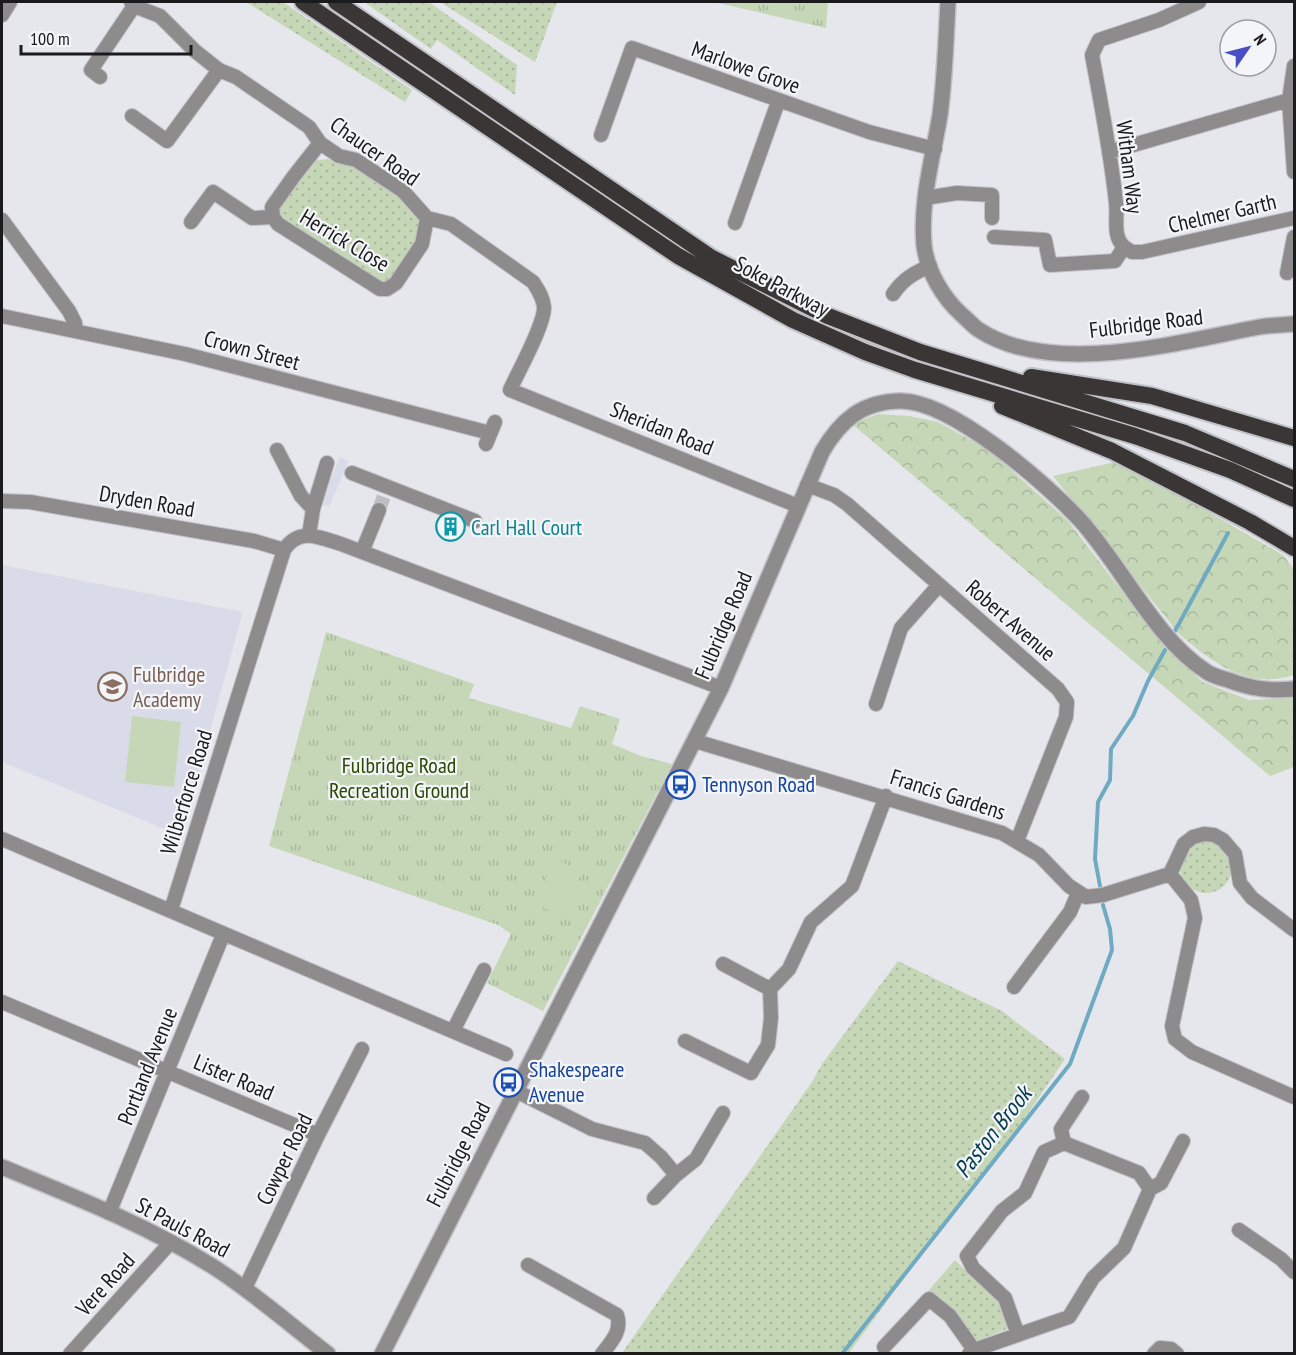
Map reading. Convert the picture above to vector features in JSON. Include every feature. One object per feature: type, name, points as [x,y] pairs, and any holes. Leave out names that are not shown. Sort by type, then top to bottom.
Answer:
[{"type":"highway","name":"Soke Parkway","points":[[303,2],[678,256],[793,320],[865,352],[915,370],[1135,436],[1230,470],[1294,499]]},
{"type":"highway","name":"Soke Parkway","points":[[336,2],[712,258],[828,316],[920,352],[1185,433],[1294,479]]},
{"type":"highway","points":[[974,369],[1152,396],[1294,438]]},
{"type":"highway","points":[[915,370],[1112,452],[1250,522],[1294,548]]},
{"type":"street","name":"Fulbridge Road","points":[[948,2],[942,102],[923,208],[924,246],[938,286],[951,305],[978,330],[1002,342],[1034,350],[1074,354],[1128,351],[1211,338],[1256,328],[1294,324]]},
{"type":"street","name":"Witham Way","points":[[994,237],[1045,240],[1050,265],[1115,261],[1124,248],[1117,238],[1117,209],[1092,55],[1099,40],[1159,20],[1199,2]]},
{"type":"street","points":[[91,76],[132,4]]},
{"type":"street","name":"Chaucer Road","points":[[132,4],[160,16],[195,51],[219,70],[236,78],[309,127],[320,143],[339,156],[356,160],[403,191],[427,218],[451,224],[533,282],[541,294],[544,309],[541,322],[510,390]]},
{"type":"street","name":"Marlowe Grove","points":[[601,135],[632,48],[778,102],[868,132],[935,149]]},
{"type":"street","points":[[1294,66],[1289,100],[1294,172]]},
{"type":"street","points":[[132,116],[167,141],[219,70]]},
{"type":"street","points":[[1109,152],[1289,100]]},
{"type":"street","points":[[735,224],[778,102]]},
{"type":"street","name":"Herrick Close","points":[[320,143],[272,207],[273,217],[278,224],[380,289],[387,289],[396,283],[422,244],[427,218]]},
{"type":"street","name":"Herrick Close","points":[[191,222],[213,192],[252,218],[273,217]]},
{"type":"street","points":[[925,198],[957,193],[992,195],[992,218]]},
{"type":"street","name":"Chelmer Garth","points":[[1124,248],[1132,252],[1142,252],[1294,218]]},
{"type":"street","points":[[2,220],[69,310],[76,330]]},
{"type":"street","points":[[1287,273],[1294,237]]},
{"type":"street","points":[[893,294],[909,276],[930,266]]},
{"type":"street","name":"Crown Street","points":[[2,316],[185,354],[490,433]]},
{"type":"street","name":"Sheridan Road","points":[[510,390],[798,506]]},
{"type":"street","name":"Fulbridge Road","points":[[382,1353],[721,688],[822,452],[833,433],[854,413],[873,405],[902,401],[943,413],[995,445],[1040,481],[1080,520],[1175,646],[1208,673],[1253,689],[1294,688]]},
{"type":"street","points":[[278,450],[301,496],[313,509]]},
{"type":"street","points":[[309,535],[313,509],[327,463]]},
{"type":"street","points":[[352,473],[387,490],[475,521]]},
{"type":"street","name":"Robert Avenue","points":[[807,485],[834,495],[847,504],[1058,689],[1067,702],[1066,717],[1017,841]]},
{"type":"street","name":"Dryden Road","points":[[2,501],[42,504],[254,541],[284,550]]},
{"type":"street","points":[[362,552],[379,510]]},
{"type":"street","points":[[284,550],[294,538],[309,535],[362,552],[721,688]]},
{"type":"street","name":"Wilberforce Road","points":[[171,910],[284,550]]},
{"type":"street","points":[[876,704],[901,628],[939,585]]},
{"type":"street","name":"Francis Gardens","points":[[695,741],[1002,832],[1039,855],[1078,893]]},
{"type":"street","points":[[686,1041],[751,1073],[768,1045],[771,1018],[770,989],[789,969],[811,922],[852,886],[886,796]]},
{"type":"street","points":[[1014,987],[1070,912],[1078,893],[1086,897],[1103,895],[1170,874],[1184,844],[1193,837],[1204,834],[1214,835],[1223,840],[1235,854],[1240,883],[1252,898],[1294,930]]},
{"type":"street","points":[[2,839],[506,1054]]},
{"type":"street","points":[[1170,874],[1191,900],[1194,918],[1172,1026],[1175,1039],[1192,1052],[1294,1097]]},
{"type":"street","name":"Portland Avenue","points":[[109,1213],[224,935]]},
{"type":"street","points":[[723,964],[770,989]]},
{"type":"street","points":[[453,1031],[484,970]]},
{"type":"street","name":"Lister Road","points":[[2,1002],[318,1135]]},
{"type":"street","name":"Cowper Road","points":[[245,1288],[362,1049]]},
{"type":"street","points":[[516,1091],[592,1129],[645,1143],[676,1175]]},
{"type":"street","points":[[1064,1143],[1061,1129],[1082,1097]]},
{"type":"street","points":[[654,1198],[676,1175],[696,1159],[723,1113]]},
{"type":"street","points":[[884,1347],[928,1299],[950,1316],[972,1352],[1069,1317],[1093,1278],[1124,1248],[1150,1189],[1161,1183],[1183,1142]]},
{"type":"street","points":[[1018,1335],[1005,1298],[973,1268],[967,1256],[1002,1210],[1025,1193],[1044,1152],[1064,1143],[1139,1173],[1150,1189]]},
{"type":"street","name":"St Pauls Road","points":[[2,1167],[171,1242],[245,1288],[310,1349],[328,1353]]},
{"type":"street","points":[[1239,1230],[1281,1259],[1294,1272]]},
{"type":"street","name":"Vere Road","points":[[70,1353],[171,1242]]},
{"type":"street","points":[[528,1265],[617,1314],[620,1323],[618,1333],[602,1353]]},
{"type":"street","points":[[1154,1353],[1160,1348],[1171,1349],[1177,1353]]},
{"type":"shaded area","points":[[340,457],[349,461],[329,507],[320,503]]},
{"type":"shaded area","name":"Fulbridge Academy","points":[[2,565],[243,612],[181,836],[2,762]]},
{"type":"green space","points":[[246,2],[283,2],[412,90],[405,102]]},
{"type":"green space","points":[[364,2],[429,2],[517,65],[515,95],[437,40],[431,49]]},
{"type":"green space","points":[[440,2],[557,2],[535,62]]},
{"type":"green space","points":[[714,2],[828,2],[826,28]]},
{"type":"green space","points":[[313,160],[339,161],[354,165],[395,192],[405,201],[419,221],[421,230],[419,238],[399,271],[386,283],[382,285],[281,217],[279,207]]},
{"type":"green space","points":[[878,414],[909,416],[938,422],[989,450],[1068,521],[1167,650],[1203,682],[1249,700],[1294,698],[1294,767],[1270,776],[852,424]]},
{"type":"green space","points":[[1120,461],[1283,555],[1294,569],[1294,675],[1277,679],[1246,676],[1218,664],[1192,645],[1179,634],[1053,476]]},
{"type":"green space","name":"Fulbridge Road Recreation Ground","points":[[326,632],[474,684],[469,698],[571,728],[580,706],[620,719],[612,744],[641,756],[672,764],[543,1011],[487,983],[511,934],[498,925],[269,846]]},
{"type":"green space","points":[[132,716],[181,722],[174,787],[125,782]]},
{"type":"green space","points":[[1206,841],[1216,843],[1224,849],[1230,857],[1232,867],[1230,877],[1224,885],[1216,891],[1206,893],[1196,891],[1188,885],[1182,877],[1180,867],[1182,857],[1188,849],[1196,843]]},
{"type":"green space","points":[[555,859],[582,872],[561,916],[534,903]]},
{"type":"green space","points":[[898,961],[1002,1011],[1065,1059],[1006,1146],[849,1353],[622,1353],[812,1082],[822,1064]]},
{"type":"green space","points":[[955,1260],[988,1292],[993,1291],[1003,1300],[1008,1326],[1005,1330],[974,1342],[963,1321],[928,1291]]},
{"type":"waterway","name":"Paston Brook","points":[[1175,631],[1228,533]]},
{"type":"waterway","name":"Paston Brook","points":[[1100,886],[1095,859],[1098,802],[1110,780],[1111,749],[1133,716],[1165,650]]},
{"type":"waterway","name":"Paston Brook","points":[[842,1354],[1070,1064],[1112,950],[1110,929],[1103,905]]},
{"type":"tunnel","points":[[379,510],[385,493]]},
{"type":"place","name":"Carl Hall Court","points":[[450,527]]},
{"type":"place","name":"Fulbridge Academy","points":[[112,687]]},
{"type":"place","name":"Tennyson Road","points":[[681,784]]},
{"type":"place","name":"Shakespeare Avenue","points":[[508,1082]]}]
